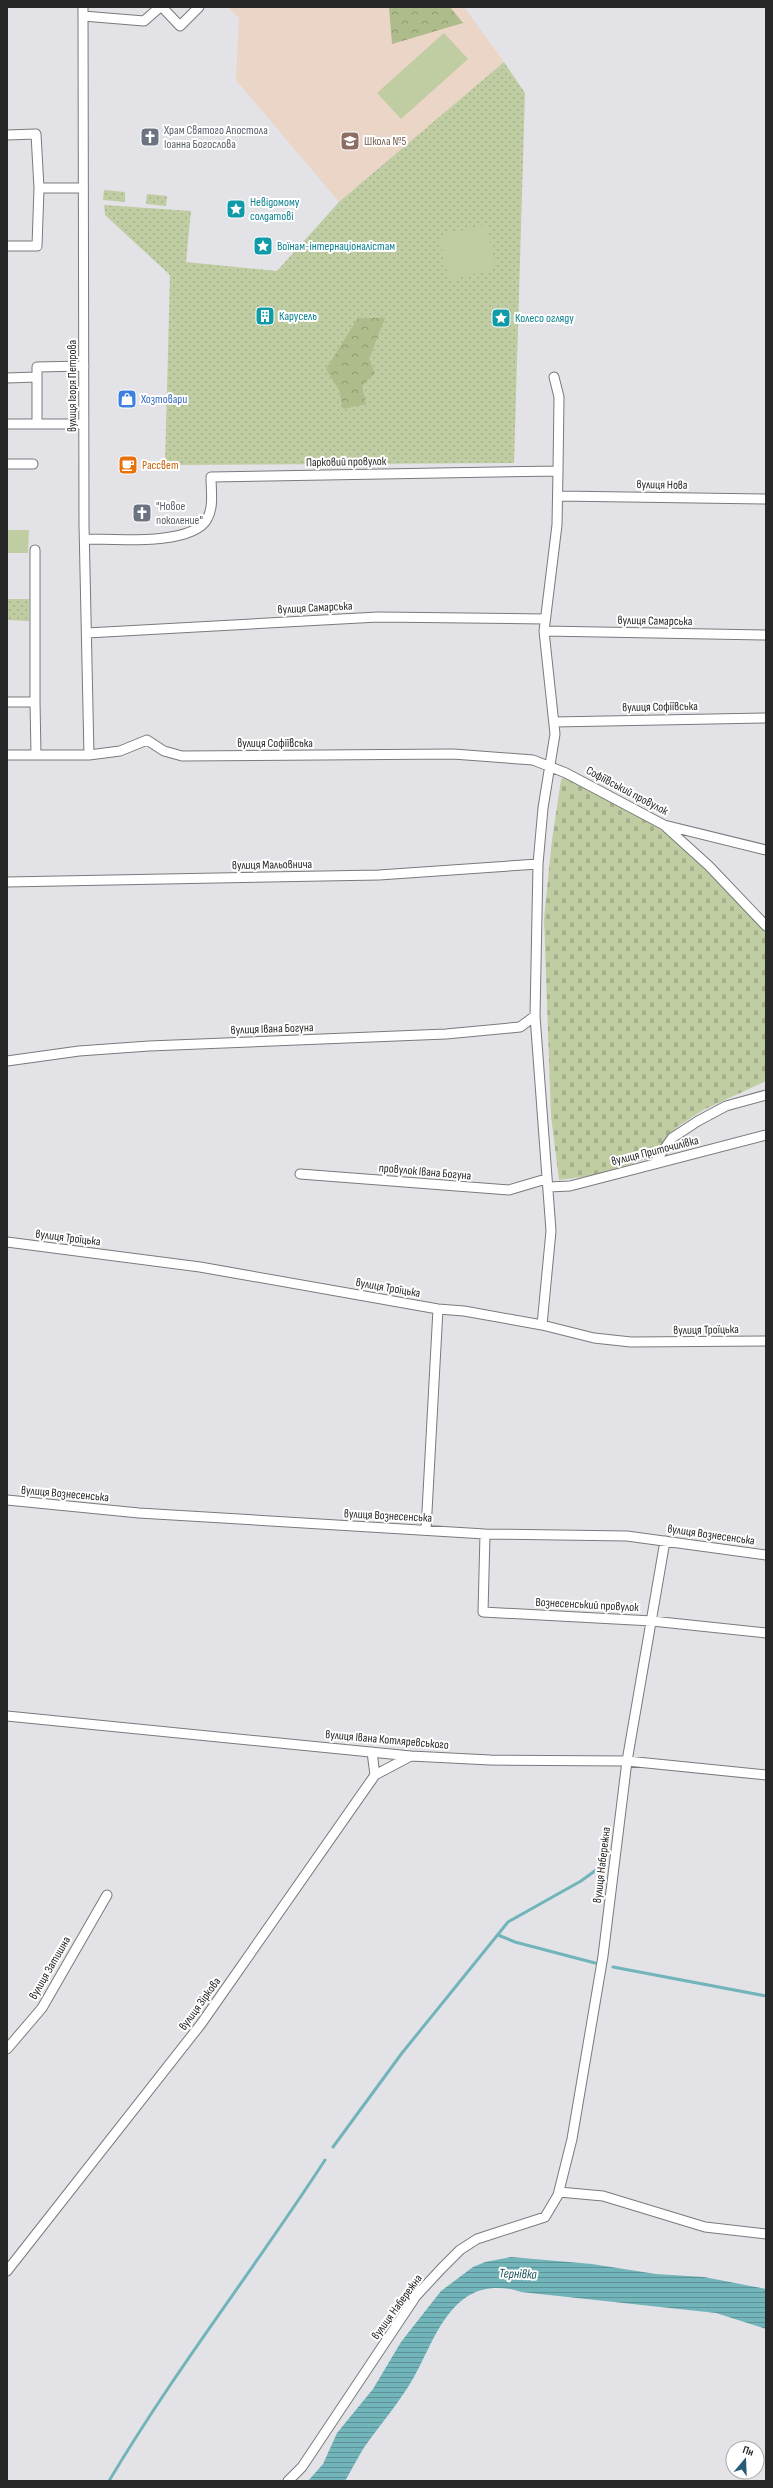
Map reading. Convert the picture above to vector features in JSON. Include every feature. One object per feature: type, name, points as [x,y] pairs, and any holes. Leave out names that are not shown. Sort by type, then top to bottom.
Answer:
[{"type":"street","name":"вулиця Ігоря Петрова","points":[[89,755],[84,424],[83,11],[144,21],[161,7],[180,26],[198,7]]},
{"type":"street","points":[[7,135],[36,134],[39,188],[37,246],[7,246]]},
{"type":"street","points":[[39,188],[83,188]]},
{"type":"street","points":[[37,424],[37,367],[84,366]]},
{"type":"street","points":[[7,378],[37,377]]},
{"type":"street","points":[[542,1325],[551,1231],[535,1016],[538,864],[550,765],[554,749],[554,722],[544,651],[544,631],[557,525],[559,397],[554,377]]},
{"type":"street","points":[[7,424],[84,424]]},
{"type":"street","points":[[7,464],[34,464]]},
{"type":"street","name":"Парковий провулок","points":[[86,539],[170,537],[192,533],[203,525],[210,513],[211,477],[558,471]]},
{"type":"street","name":"вулиця Нова","points":[[558,496],[766,499]]},
{"type":"street","points":[[35,550],[36,755]]},
{"type":"street","name":"вулиця Самарська","points":[[87,633],[378,617],[545,619]]},
{"type":"street","name":"вулиця Самарська","points":[[544,631],[766,635]]},
{"type":"street","points":[[7,702],[35,702]]},
{"type":"street","name":"вулиця Софіївська","points":[[554,722],[766,718]]},
{"type":"street","name":"вулиця Софіївська","points":[[7,755],[89,755],[120,751],[147,740],[164,751],[182,756],[453,754],[517,757],[550,765]]},
{"type":"street","name":"Софіївський провулок","points":[[550,765],[664,825],[766,850]]},
{"type":"street","points":[[664,825],[709,866],[766,926]]},
{"type":"street","name":"вулиця Мальовнича","points":[[7,882],[379,875],[538,864]]},
{"type":"street","name":"вулиця Івана Богуна","points":[[7,1061],[71,1052],[142,1047],[446,1034],[520,1028],[535,1016]]},
{"type":"street","points":[[655,1162],[672,1138],[698,1121],[726,1106],[766,1095]]},
{"type":"street","name":"вулиця Приточилівка","points":[[548,1183],[570,1186],[655,1162],[766,1135]]},
{"type":"street","name":"провулок Івана Богуна","points":[[300,1174],[510,1190],[548,1183]]},
{"type":"street","name":"вулиця Троїцька","points":[[7,1242],[200,1267],[438,1309],[464,1311],[542,1325],[594,1338],[631,1342],[766,1341]]},
{"type":"street","points":[[426,1530],[438,1309]]},
{"type":"street","name":"вулиця Вознесенська","points":[[7,1500],[139,1513],[485,1534],[594,1534],[665,1541],[766,1555]]},
{"type":"street","name":"Вознесенський провулок","points":[[485,1534],[483,1612],[652,1621],[766,1633]]},
{"type":"street","name":"вулиця Набережна","points":[[288,2481],[302,2467],[416,2296],[441,2269],[460,2250],[477,2239],[545,2217],[559,2192],[572,2139],[603,1956],[627,1761],[665,1541]]},
{"type":"street","name":"вулиця Івана Котляревського","points":[[7,1716],[411,1756],[490,1760],[627,1761],[766,1775]]},
{"type":"street","points":[[372,1752],[375,1774]]},
{"type":"street","name":"вулиця Зіркова","points":[[7,2270],[202,2024],[375,1774],[411,1756]]},
{"type":"street","name":"вулиця Затишна","points":[[7,2049],[42,2008],[107,1895]]},
{"type":"street","points":[[559,2192],[604,2196],[705,2227],[766,2234]]},
{"type":"shaded area","name":"Школа №5","points":[[228,7],[464,7],[504,62],[339,202],[236,80],[239,18]]},
{"type":"green space","points":[[389,7],[450,7],[463,23],[392,44]]},
{"type":"green space","points":[[444,33],[468,59],[401,119],[377,93]]},
{"type":"green space","points":[[504,62],[525,93],[514,463],[165,465],[170,275],[105,215],[104,205],[191,211],[186,262],[277,271],[339,202]]},
{"type":"green space","points":[[104,190],[125,192],[125,202],[103,200]]},
{"type":"green space","points":[[147,194],[167,196],[166,206],[146,204]]},
{"type":"green space","points":[[486,225],[496,268],[449,280],[439,236]]},
{"type":"green space","points":[[358,318],[385,318],[369,359],[375,373],[362,386],[366,404],[343,409],[339,390],[326,369]]},
{"type":"green space","points":[[7,530],[29,530],[28,553],[7,553]]},
{"type":"green space","points":[[7,599],[29,599],[29,621],[7,620]]},
{"type":"green space","points":[[569,771],[668,823],[766,927],[766,1081],[703,1110],[677,1127],[653,1157],[596,1175],[559,1180],[551,1116],[544,919],[552,840],[561,780]]},
{"type":"water","name":"Тернівка","points":[[511,2257],[592,2264],[656,2274],[704,2277],[766,2289],[766,2329],[716,2313],[521,2292],[501,2288],[480,2290],[468,2296],[450,2312],[436,2333],[409,2385],[359,2456],[345,2481],[308,2481],[323,2464],[337,2433],[373,2389],[401,2342],[441,2291],[473,2267],[485,2262]]},
{"type":"waterway","points":[[333,2147],[402,2053],[508,1922],[581,1881],[603,1865]]},
{"type":"waterway","points":[[498,1935],[515,1942],[595,1963]]},
{"type":"waterway","points":[[613,1967],[766,1996]]},
{"type":"waterway","points":[[109,2481],[161,2399],[325,2160]]},
{"type":"place","name":"Храм Святого Апостола Іоанна Богослова","points":[[150,137]]},
{"type":"place","name":"Школа №5","points":[[350,141]]},
{"type":"place","name":"Невідомому солдатові","points":[[236,209]]},
{"type":"place","name":"Воїнам-інтернаціоналістам","points":[[263,246]]},
{"type":"place","name":"Карусель","points":[[265,316]]},
{"type":"place","name":"Колесо огляду","points":[[501,318]]},
{"type":"place","name":"Хозтовари","points":[[127,399]]},
{"type":"place","name":"Рассвет","points":[[128,465]]},
{"type":"place","name":"\"Новое поколение\"","points":[[142,513]]}]
